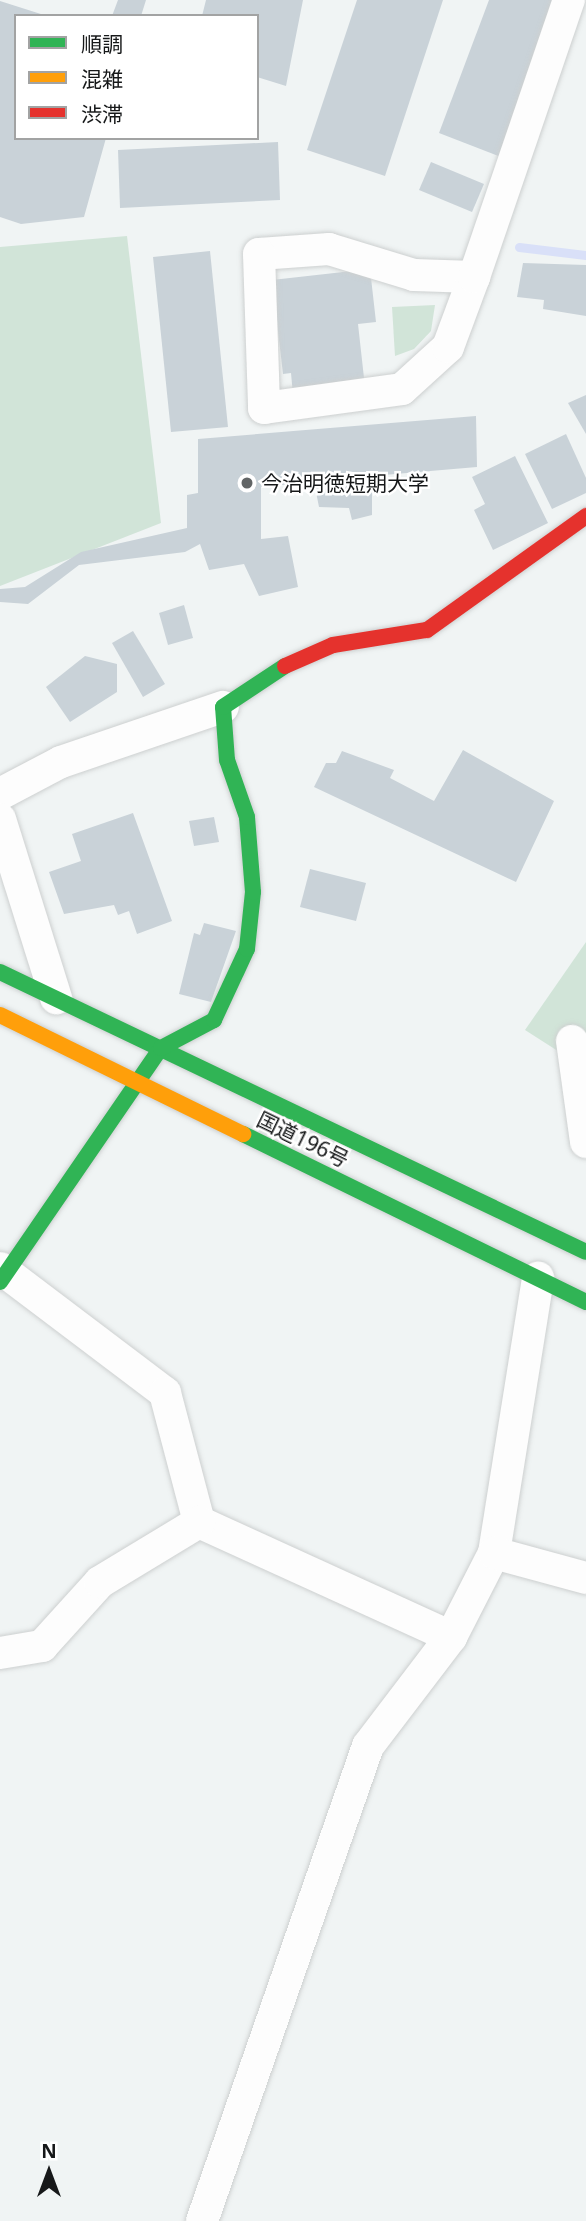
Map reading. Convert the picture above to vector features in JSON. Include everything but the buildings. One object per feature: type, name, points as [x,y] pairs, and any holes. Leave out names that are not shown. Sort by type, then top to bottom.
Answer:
[{"type":"main road","points":[[2,1274],[161,1048],[214,1020],[247,949],[253,892],[247,817],[227,760],[223,707],[261,676],[333,645],[426,630],[586,516]]},
{"type":"main road","name":"国道196号","points":[[0,972],[586,1252]]},
{"type":"main road","name":"国道196号","points":[[0,1015],[586,1302]]},
{"type":"street","points":[[474,277],[414,275],[329,249],[259,254],[264,408],[402,389],[448,347],[474,277],[569,0]]},
{"type":"street","points":[[0,794],[61,762],[223,707]]},
{"type":"street","points":[[0,819],[56,998]]},
{"type":"street","points":[[572,1041],[586,1142]]},
{"type":"street","points":[[2,1274],[165,1393],[199,1522]]},
{"type":"street","points":[[202,2221],[368,1746],[451,1637],[494,1553],[538,1277]]},
{"type":"street","points":[[199,1522],[451,1637]]},
{"type":"street","points":[[0,1653],[42,1646],[100,1582],[199,1522]]},
{"type":"street","points":[[494,1553],[586,1578]]},
{"type":"green space","points":[[127,236],[161,523],[0,586],[0,247]]},
{"type":"green space","points":[[435,305],[431,331],[414,349],[395,356],[392,307]]},
{"type":"green space","points":[[586,942],[586,1069],[525,1030]]},
{"type":"waterway","points":[[519,247],[586,255]]},
{"type":"traffic: fast","points":[[0,1282],[161,1048],[214,1020],[247,949],[253,892],[247,817],[227,760],[223,707],[285,666]]},
{"type":"traffic: fast","points":[[0,972],[586,1252]]},
{"type":"traffic: fast","points":[[243,1134],[586,1302]]},
{"type":"traffic: slow","points":[[0,1015],[243,1134]]},
{"type":"traffic: jam","points":[[285,666],[333,645],[427,630],[586,516]]},
{"type":"place","name":"今治明徳短期大学","points":[[247,483]]}]
